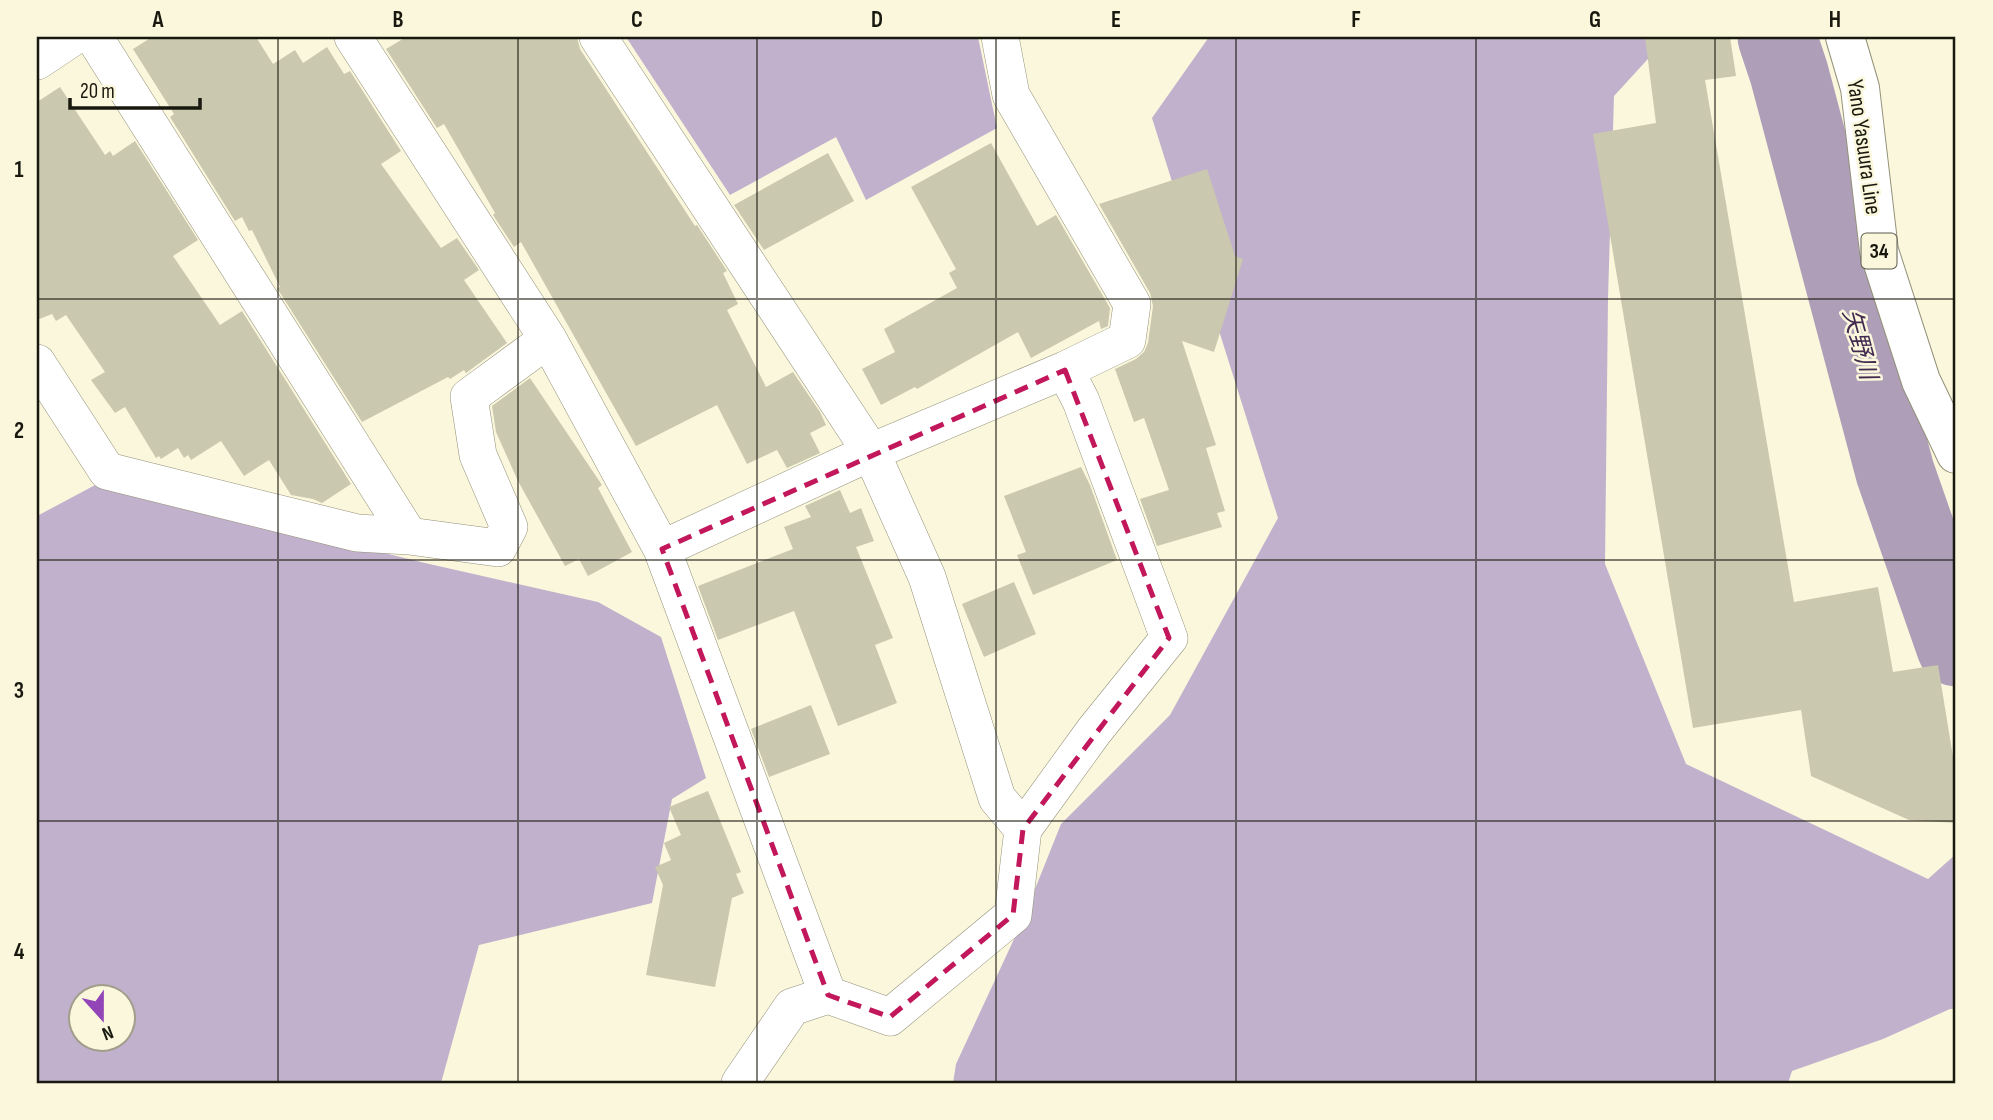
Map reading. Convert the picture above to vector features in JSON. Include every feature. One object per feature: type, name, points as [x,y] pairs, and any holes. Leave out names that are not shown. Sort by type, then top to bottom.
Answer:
[{"type":"main road","name":"Yano Yasuura Line","points":[[1845,37],[1860,88],[1879,251],[1921,381],[1956,454]]},
{"type":"street","points":[[37,61],[73,37]]},
{"type":"street","points":[[93,37],[409,536]]},
{"type":"street","points":[[353,37],[548,339],[662,549],[828,995]]},
{"type":"street","points":[[598,37],[871,452],[927,577],[997,798],[1023,829]]},
{"type":"street","points":[[662,549],[871,452],[1065,370],[1127,340],[1132,304],[1011,95],[1000,37]]},
{"type":"street","points":[[37,363],[107,471],[357,533],[409,536],[498,548],[509,527],[478,455],[469,397],[548,339]]},
{"type":"street","points":[[740,1083],[792,1007],[828,995],[890,1017],[1013,915],[1023,829],[1094,731],[1169,638],[1081,401],[1065,370]]},
{"type":"highlighted area","points":[[1065,370],[1169,638],[1023,829],[1013,915],[890,1017],[828,995],[662,549]]},
{"type":"shaded area","points":[[626,37],[978,37],[997,128],[866,200],[836,137],[730,195]]},
{"type":"shaded area","points":[[1209,37],[1668,37],[1614,96],[1605,564],[1686,764],[1928,879],[1956,854],[1956,1009],[1950,1009],[1883,1039],[1792,1071],[1788,1083],[953,1083],[956,1064],[1021,924],[1061,824],[1170,715],[1278,518],[1152,118]]},
{"type":"shaded area","points":[[99,483],[425,563],[598,602],[661,637],[706,778],[672,799],[652,903],[479,945],[441,1083],[37,1083],[37,516]]},
{"type":"building","points":[[152,37],[256,37],[273,64],[295,50],[303,63],[327,47],[344,74],[350,71],[401,151],[381,164],[441,248],[457,238],[479,270],[464,280],[507,343],[466,373],[464,370],[450,379],[448,377],[362,422],[277,288],[280,287],[252,230],[249,231],[242,217],[235,221],[170,117],[174,114],[133,49]]},
{"type":"building","points":[[406,37],[577,37],[580,49],[727,271],[723,273],[738,304],[727,310],[766,387],[793,372],[820,412],[826,425],[810,433],[820,453],[787,468],[777,450],[747,464],[717,405],[636,446],[521,242],[514,247],[493,215],[495,213],[444,124],[437,128],[386,49]]},
{"type":"building","points":[[1645,37],[1730,37],[1736,76],[1705,80],[1794,602],[1878,587],[1893,672],[1938,665],[1956,775],[1956,823],[1909,820],[1811,776],[1801,710],[1693,728],[1593,134],[1656,123]]},
{"type":"building","points":[[60,87],[105,155],[110,151],[113,156],[135,141],[198,240],[173,256],[220,325],[242,311],[351,484],[322,503],[291,495],[269,460],[244,476],[221,441],[191,460],[188,455],[184,458],[178,448],[161,459],[159,456],[156,458],[125,407],[115,413],[91,380],[105,372],[66,315],[56,321],[52,314],[37,320],[37,102]]},
{"type":"building","points":[[991,143],[1037,226],[1056,215],[1110,308],[1108,326],[1101,329],[1099,321],[1031,358],[1018,332],[917,389],[915,387],[881,405],[862,369],[895,352],[884,329],[957,288],[949,273],[956,269],[911,187]]},
{"type":"building","points":[[828,153],[854,201],[764,250],[734,205]]},
{"type":"building","points":[[1207,169],[1235,256],[1243,259],[1214,352],[1182,341],[1216,445],[1206,448],[1225,511],[1217,513],[1222,527],[1157,546],[1140,499],[1169,490],[1144,418],[1134,422],[1115,369],[1144,352],[1148,343],[1153,306],[1150,293],[1099,204]]},
{"type":"building","points":[[530,378],[602,485],[598,488],[632,552],[588,576],[579,559],[565,566],[518,481],[496,432],[492,406]]},
{"type":"building","points":[[1081,467],[1117,560],[1033,595],[1017,555],[1026,552],[1004,496]]},
{"type":"building","points":[[840,490],[850,513],[861,508],[874,541],[856,547],[893,638],[875,645],[897,703],[838,726],[794,611],[718,640],[698,586],[793,549],[784,527],[811,517],[805,506]]},
{"type":"building","points":[[1014,582],[1036,634],[984,657],[962,604]]},
{"type":"building","points":[[811,705],[830,754],[769,777],[751,729]]},
{"type":"building","points":[[708,791],[741,872],[736,874],[744,893],[732,898],[715,987],[646,975],[663,885],[655,867],[671,860],[664,843],[681,835],[669,807]]},
{"type":"waterway","name":"矢野川","points":[[1777,37],[1789,73],[1895,472],[1956,647]]}]
